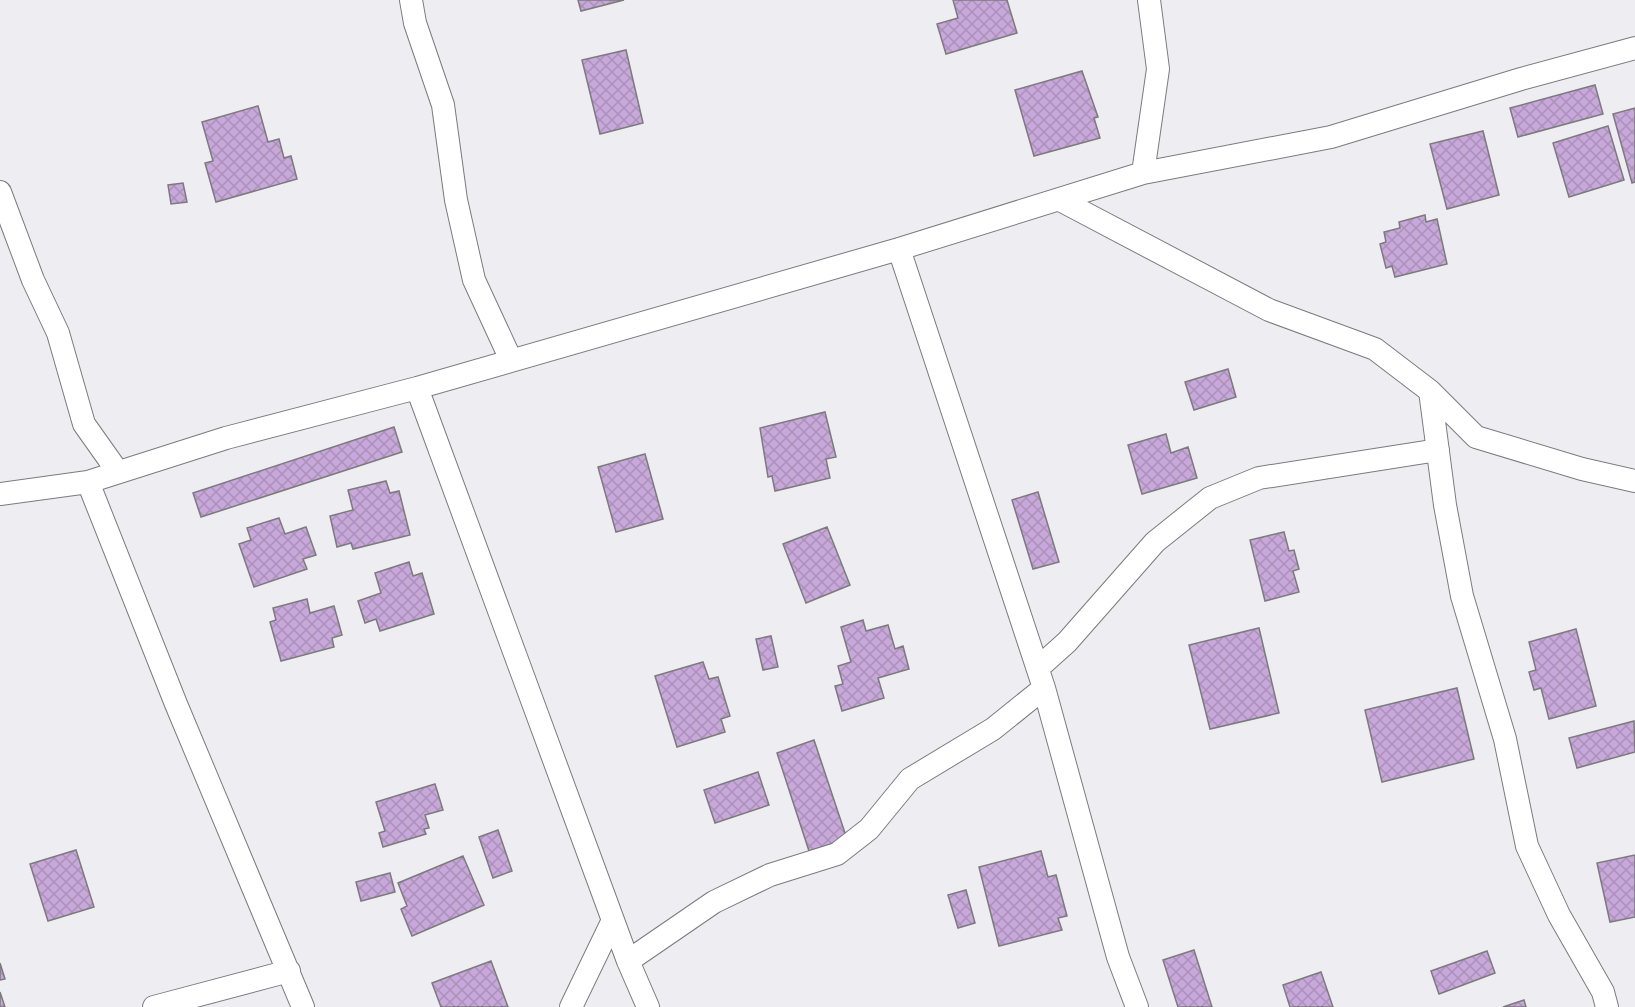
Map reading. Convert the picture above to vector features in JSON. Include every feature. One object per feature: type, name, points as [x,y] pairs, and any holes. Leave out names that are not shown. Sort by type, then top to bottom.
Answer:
[{"type":"street","points":[[411,0],[415,23],[443,105],[456,200],[474,280],[511,360]]},
{"type":"street","points":[[1143,172],[1158,69],[1149,0]]},
{"type":"street","points":[[0,494],[88,482],[226,438],[417,388],[899,249],[1060,201],[1143,172],[1331,137],[1521,79],[1635,48]]},
{"type":"street","points":[[0,192],[33,280],[57,333],[84,424],[117,472]]},
{"type":"street","points":[[1060,201],[1269,310],[1375,349],[1430,391],[1476,437],[1582,469],[1635,481]]},
{"type":"street","points":[[899,249],[1041,678],[1118,957],[1137,1007]]},
{"type":"street","points":[[417,388],[628,961],[648,1007]]},
{"type":"street","points":[[1430,391],[1462,596],[1505,739],[1527,846],[1559,915],[1603,992],[1607,1007]]},
{"type":"street","points":[[628,961],[714,902],[770,876],[837,854],[869,829],[910,778],[993,729],[1041,678],[1067,642],[1155,542],[1210,498],[1259,478],[1438,450]]},
{"type":"street","points":[[88,482],[176,704],[303,1007]]},
{"type":"street","points":[[571,1007],[613,920]]},
{"type":"street","points":[[154,1007],[289,971]]},
{"type":"building","points":[[578,0],[624,0],[581,11]]},
{"type":"building","points":[[953,0],[1007,0],[1017,33],[946,54],[937,24],[958,18]]},
{"type":"building","points":[[626,50],[643,123],[600,134],[582,60]]},
{"type":"building","points":[[1082,71],[1098,117],[1094,118],[1100,138],[1034,156],[1015,90]]},
{"type":"building","points":[[1595,85],[1603,114],[1518,137],[1510,108]]},
{"type":"building","points":[[258,106],[268,142],[279,139],[284,158],[291,156],[297,179],[216,202],[205,163],[213,161],[202,122]]},
{"type":"building","points":[[1635,108],[1635,182],[1632,183],[1613,114]]},
{"type":"building","points":[[1608,126],[1624,180],[1569,197],[1553,143]]},
{"type":"building","points":[[1483,131],[1499,195],[1447,209],[1430,144]]},
{"type":"building","points":[[183,183],[187,202],[171,204],[168,185]]},
{"type":"building","points":[[1425,215],[1426,222],[1437,219],[1447,264],[1395,277],[1392,266],[1386,268],[1380,244],[1386,242],[1384,232],[1400,228],[1399,222]]},
{"type":"building","points":[[1228,369],[1236,397],[1194,410],[1185,382]]},
{"type":"building","points":[[825,412],[836,457],[826,459],[830,478],[775,491],[772,476],[768,477],[760,428]]},
{"type":"building","points":[[394,427],[402,452],[201,517],[193,493]]},
{"type":"building","points":[[1166,434],[1171,453],[1188,447],[1197,478],[1142,494],[1128,445]]},
{"type":"building","points":[[645,454],[663,519],[616,532],[598,467]]},
{"type":"building","points":[[386,481],[390,493],[399,491],[410,535],[353,549],[351,543],[337,547],[330,516],[353,510],[348,490]]},
{"type":"building","points":[[1038,492],[1059,562],[1033,569],[1012,500]]},
{"type":"building","points":[[279,518],[285,534],[306,527],[316,555],[303,559],[307,569],[254,587],[239,544],[251,540],[247,528]]},
{"type":"building","points":[[827,527],[850,585],[806,603],[783,544]]},
{"type":"building","points":[[1284,532],[1289,551],[1294,550],[1299,569],[1293,571],[1299,592],[1265,601],[1250,540]]},
{"type":"building","points":[[409,562],[413,576],[422,573],[434,614],[380,631],[376,619],[365,623],[358,601],[381,593],[375,573]]},
{"type":"building","points":[[307,599],[310,613],[334,606],[342,635],[332,638],[334,647],[281,661],[270,622],[276,620],[273,608]]},
{"type":"building","points":[[863,620],[866,631],[888,625],[895,649],[903,646],[909,669],[878,678],[884,698],[842,711],[835,686],[843,684],[838,666],[851,662],[841,627]]},
{"type":"building","points":[[1259,628],[1279,713],[1210,729],[1189,645]]},
{"type":"building","points":[[1576,629],[1596,706],[1549,719],[1541,688],[1534,690],[1529,672],[1536,670],[1529,642]]},
{"type":"building","points":[[771,636],[778,667],[763,670],[756,639]]},
{"type":"building","points":[[703,662],[709,679],[718,677],[730,716],[721,719],[725,732],[677,747],[655,676]]},
{"type":"building","points":[[1457,688],[1474,759],[1382,782],[1365,710]]},
{"type":"building","points":[[1634,721],[1635,752],[1577,768],[1569,738]]},
{"type":"building","points":[[814,740],[847,839],[809,851],[777,753]]},
{"type":"building","points":[[758,772],[769,805],[715,823],[704,790]]},
{"type":"building","points":[[435,784],[443,810],[425,815],[429,828],[424,829],[426,834],[383,847],[379,833],[385,831],[376,802]]},
{"type":"building","points":[[498,830],[512,871],[493,878],[479,837]]},
{"type":"building","points":[[76,850],[94,907],[48,921],[30,864]]},
{"type":"building","points":[[1041,851],[1048,877],[1056,875],[1067,916],[1058,918],[1062,930],[999,946],[979,867]]},
{"type":"building","points":[[1635,855],[1635,917],[1610,922],[1597,863]]},
{"type":"building","points":[[463,856],[484,905],[412,936],[401,909],[407,906],[398,883]]},
{"type":"building","points":[[390,873],[395,892],[361,901],[356,882]]},
{"type":"building","points":[[966,890],[975,923],[958,928],[948,895]]},
{"type":"building","points":[[1194,950],[1212,1007],[1178,1007],[1163,960]]},
{"type":"building","points":[[1487,951],[1495,973],[1439,994],[1431,971]]},
{"type":"building","points":[[491,961],[508,1007],[441,1007],[432,983]]},
{"type":"building","points":[[0,963],[5,979],[0,980]]},
{"type":"building","points":[[1321,972],[1333,1007],[1290,1007],[1283,985]]},
{"type":"building","points":[[0,992],[5,1007],[0,1007]]},
{"type":"building","points":[[1524,1000],[1526,1007],[1503,1007]]}]
